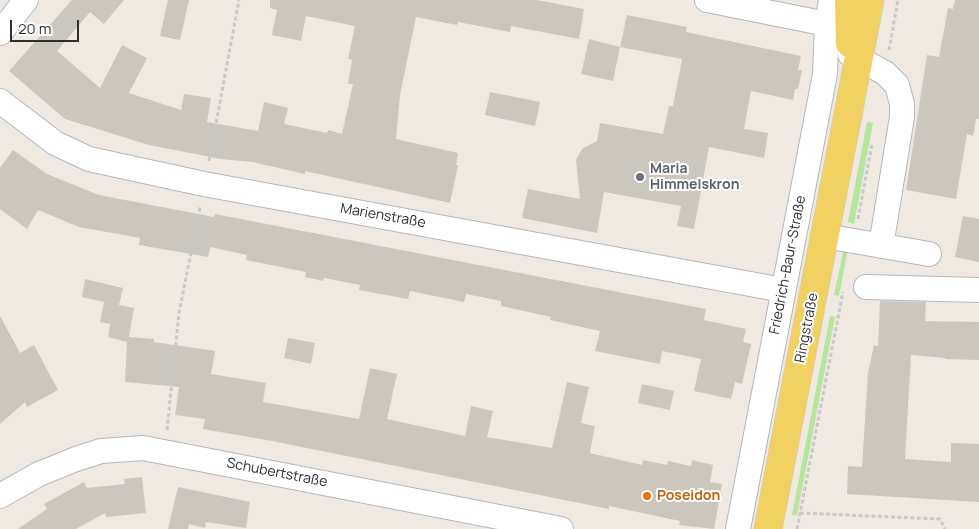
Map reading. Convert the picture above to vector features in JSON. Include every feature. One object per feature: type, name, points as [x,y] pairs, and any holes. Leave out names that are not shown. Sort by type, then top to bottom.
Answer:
[{"type":"main road","name":"Ringstraße","points":[[849,0],[854,56]]},
{"type":"main road","name":"Ringstraße","points":[[768,529],[846,127],[854,56],[870,0]]},
{"type":"street","points":[[0,33],[26,0]]},
{"type":"street","points":[[707,0],[828,24]]},
{"type":"street","name":"Friedrich-Baur-Straße","points":[[738,529],[825,74],[831,0]]},
{"type":"street","points":[[854,56],[885,73],[897,86],[902,104],[902,117],[881,246]]},
{"type":"street","name":"Marienstraße","points":[[0,101],[55,143],[89,159],[204,184],[784,290]]},
{"type":"street","points":[[825,236],[930,254]]},
{"type":"street","points":[[866,287],[979,290]]},
{"type":"street","name":"Schubertstraße","points":[[0,496],[55,466],[101,451],[143,448],[561,529]]},
{"type":"path","points":[[164,451],[179,312],[239,0]]},
{"type":"path","points":[[797,529],[800,512],[940,519],[945,529]]},
{"type":"green space","points":[[867,122],[873,123],[854,224],[848,222]]},
{"type":"green space","points":[[844,248],[848,249],[839,296],[834,295]]},
{"type":"green space","points":[[830,316],[835,317],[797,515],[792,515]]},
{"type":"building","points":[[72,0],[124,0],[104,24],[90,12],[57,51],[100,88],[122,45],[147,58],[129,93],[181,110],[184,94],[211,98],[207,122],[258,131],[264,102],[288,108],[284,124],[327,133],[328,130],[342,134],[353,84],[348,84],[352,60],[348,59],[355,26],[306,16],[301,41],[272,35],[277,10],[270,8],[270,0],[537,0],[584,9],[579,39],[511,26],[510,32],[458,22],[457,25],[416,17],[400,95],[396,139],[458,153],[456,165],[458,165],[450,203],[305,171],[305,174],[252,162],[221,159],[149,145],[65,119],[9,71]]},
{"type":"building","points":[[168,0],[189,0],[180,40],[160,36]]},
{"type":"building","points":[[955,0],[979,0],[979,119],[976,119],[973,136],[967,134],[956,199],[906,190],[927,55],[939,57],[948,8],[953,9]]},
{"type":"building","points":[[627,15],[687,27],[686,32],[801,56],[798,70],[802,70],[798,89],[795,89],[793,100],[751,91],[744,129],[768,133],[764,158],[709,147],[694,229],[677,226],[681,206],[604,192],[597,233],[522,218],[528,189],[580,199],[576,160],[582,149],[597,141],[600,123],[663,134],[669,106],[673,106],[682,59],[620,47]]},
{"type":"building","points":[[589,39],[620,47],[613,81],[581,74]]},
{"type":"building","points":[[490,92],[540,102],[535,126],[485,115]]},
{"type":"building","points":[[13,150],[47,174],[99,195],[214,217],[215,214],[706,309],[704,320],[746,329],[743,342],[751,344],[742,384],[735,382],[731,399],[694,391],[701,359],[662,351],[660,364],[595,351],[600,331],[550,320],[551,317],[501,306],[501,301],[466,294],[464,302],[410,291],[408,299],[359,290],[360,285],[324,278],[323,281],[305,277],[306,272],[246,260],[247,255],[210,247],[208,257],[139,245],[140,238],[79,227],[38,210],[27,229],[0,209],[0,168]]},
{"type":"building","points":[[963,216],[979,219],[979,262],[955,257]]},
{"type":"building","points":[[85,279],[123,288],[119,305],[134,308],[129,337],[154,339],[154,342],[215,351],[211,374],[266,383],[263,402],[359,419],[370,368],[397,374],[387,419],[465,436],[471,406],[493,411],[487,437],[552,448],[567,382],[589,387],[581,423],[595,426],[590,453],[642,465],[643,460],[667,465],[668,461],[691,466],[692,460],[713,465],[710,482],[722,484],[714,529],[679,525],[680,521],[609,506],[609,509],[272,441],[203,429],[205,419],[175,415],[179,387],[125,382],[127,342],[108,337],[110,324],[100,322],[104,302],[113,304],[82,297]]},
{"type":"building","points":[[880,301],[926,302],[925,321],[979,322],[979,360],[911,355],[905,459],[951,462],[951,443],[979,444],[979,502],[847,494],[848,466],[862,467],[868,373],[874,345],[878,346]]},
{"type":"building","points":[[0,316],[20,353],[34,345],[58,390],[27,407],[25,402],[0,424]]},
{"type":"building","points":[[288,338],[315,343],[311,364],[284,358]]},
{"type":"building","points":[[642,384],[674,391],[670,410],[638,403]]},
{"type":"building","points":[[142,477],[146,513],[106,517],[105,513],[76,529],[18,529],[47,509],[44,504],[84,482],[87,488],[125,484],[124,479]]},
{"type":"building","points":[[178,487],[250,502],[246,528],[206,522],[205,528],[189,524],[188,529],[168,529]]},
{"type":"place","name":"Maria Himmelskron","points":[[640,177]]},
{"type":"place","name":"Poseidon","points":[[647,496]]}]
